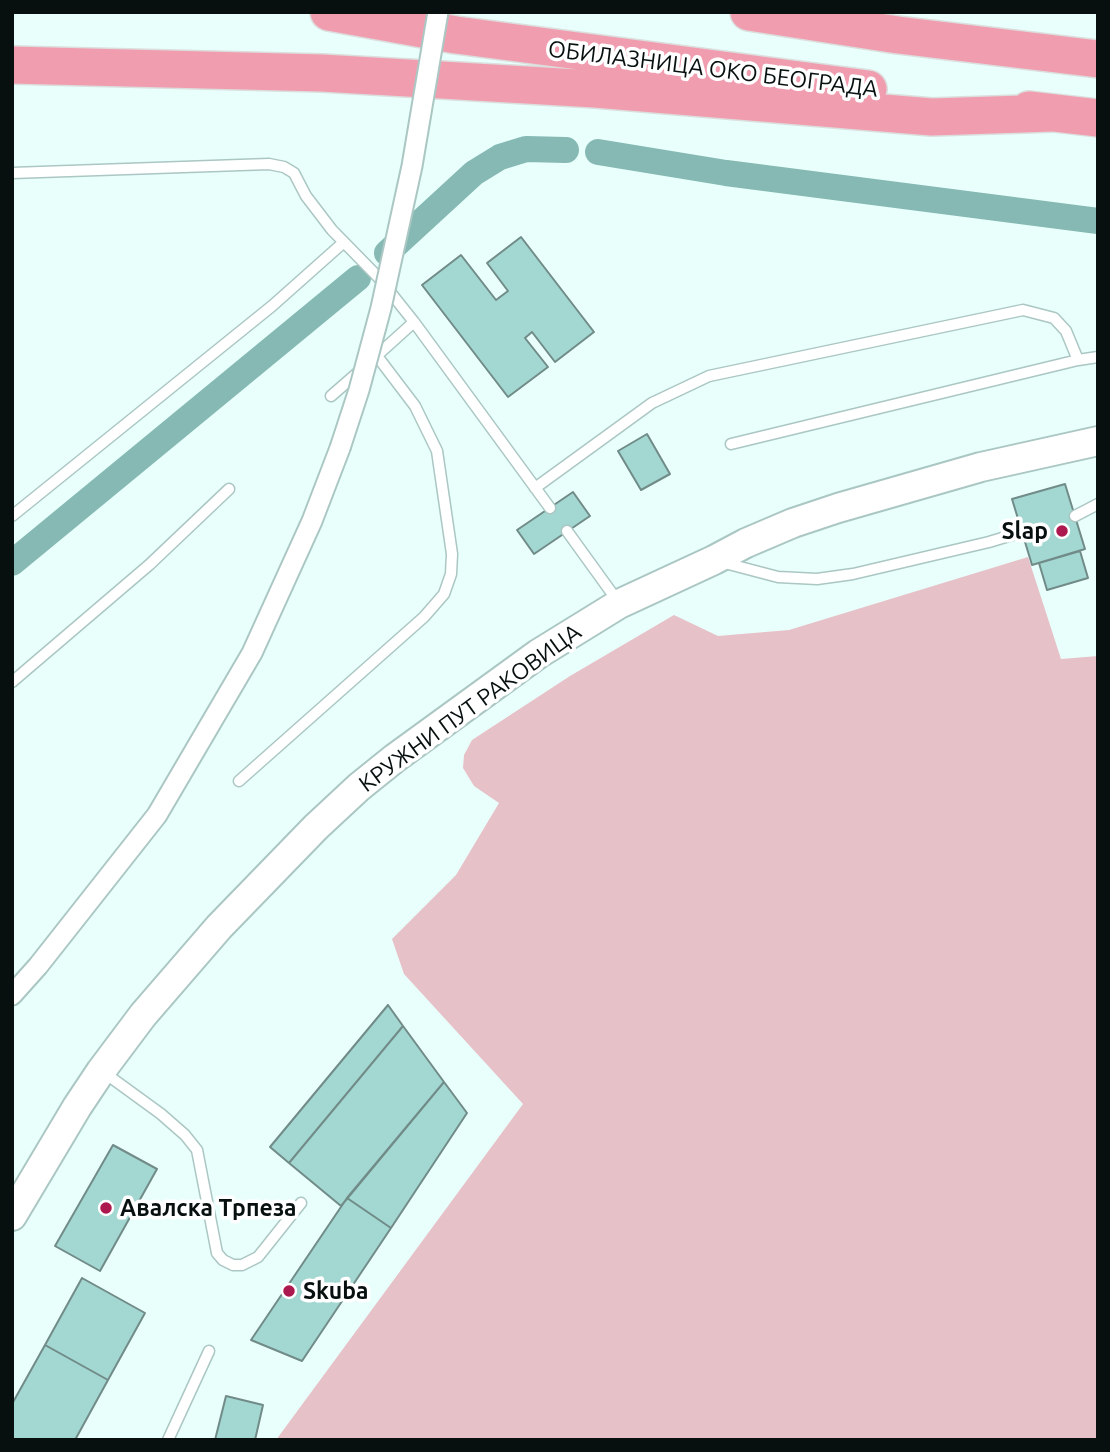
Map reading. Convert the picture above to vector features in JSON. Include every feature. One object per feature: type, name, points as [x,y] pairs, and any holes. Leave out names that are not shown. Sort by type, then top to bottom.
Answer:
[{"type":"highway","name":"ОБИЛАЗНИЦА ОКО БЕОГРАДА","points":[[329,12],[456,35],[1098,118]]},
{"type":"highway","points":[[749,12],[898,35],[1098,59]]},
{"type":"highway","points":[[12,65],[322,73],[595,89],[932,117],[1052,113]]},
{"type":"main road","name":"КРУЖНИ ПУТ РАКОВИЦА","points":[[12,1216],[77,1107],[102,1071],[143,1015],[210,937],[316,827],[359,787],[538,654],[619,604],[746,543],[838,508],[981,467],[1098,442]]},
{"type":"street","points":[[12,995],[157,815],[252,653],[312,521],[359,390],[381,308],[412,166],[438,12]]},
{"type":"lane","points":[[12,173],[269,164],[284,167],[294,173],[306,195],[344,243],[379,278],[415,322],[550,508]]},
{"type":"lane","points":[[12,516],[272,306],[344,243]]},
{"type":"lane","points":[[535,488],[652,403],[709,376],[1023,310],[1054,318],[1066,331],[1077,360]]},
{"type":"lane","points":[[331,396],[415,322]]},
{"type":"lane","points":[[239,781],[424,617],[444,594],[451,574],[452,554],[437,451],[415,406],[377,356]]},
{"type":"lane","points":[[731,444],[1098,357]]},
{"type":"lane","points":[[12,682],[149,565],[229,489]]},
{"type":"lane","points":[[1074,516],[1098,504]]},
{"type":"lane","points":[[567,531],[619,604]]},
{"type":"lane","points":[[714,560],[778,577],[817,579],[853,574],[1022,532]]},
{"type":"lane","points":[[102,1071],[161,1114],[186,1135],[197,1150],[217,1253],[223,1260],[233,1265],[242,1265],[258,1257],[301,1203]]},
{"type":"lane","points":[[168,1440],[209,1351]]},
{"type":"shaded area","points":[[1028,557],[1061,659],[1098,656],[1098,1440],[276,1440],[523,1104],[404,974],[392,939],[456,875],[499,803],[474,786],[463,768],[464,755],[472,740],[570,676],[674,615],[718,636],[789,630]]},
{"type":"building","points":[[521,237],[594,332],[555,362],[532,332],[525,338],[548,367],[508,397],[422,285],[461,255],[496,300],[508,291],[487,263]]},
{"type":"building","points":[[647,434],[670,474],[641,490],[618,451]]},
{"type":"building","points":[[1065,484],[1085,549],[1032,565],[1012,499]]},
{"type":"building","points":[[573,492],[590,516],[534,554],[517,530]]},
{"type":"building","points":[[1080,551],[1088,578],[1047,590],[1039,563]]},
{"type":"building","points":[[388,1005],[403,1026],[289,1163],[270,1147]]},
{"type":"building","points":[[403,1026],[444,1082],[341,1206],[289,1163]]},
{"type":"building","points":[[444,1082],[467,1113],[391,1228],[347,1198]]},
{"type":"building","points":[[113,1145],[157,1169],[100,1271],[55,1246]]},
{"type":"building","points":[[347,1198],[391,1228],[302,1361],[251,1340]]},
{"type":"building","points":[[82,1278],[145,1313],[108,1380],[45,1345]]},
{"type":"building","points":[[45,1345],[108,1380],[75,1440],[12,1440],[12,1404]]},
{"type":"building","points":[[226,1396],[263,1405],[255,1440],[215,1440]]},
{"type":"waterway","points":[[387,253],[474,173],[500,157],[526,149],[566,150]]},
{"type":"waterway","points":[[598,152],[726,173],[1098,221]]},
{"type":"waterway","points":[[12,563],[358,278]]},
{"type":"place","name":"Slap","points":[[1062,531]]},
{"type":"place","name":"Авалска Трпеза","points":[[106,1208]]},
{"type":"place","name":"Skuba","points":[[289,1291]]}]
